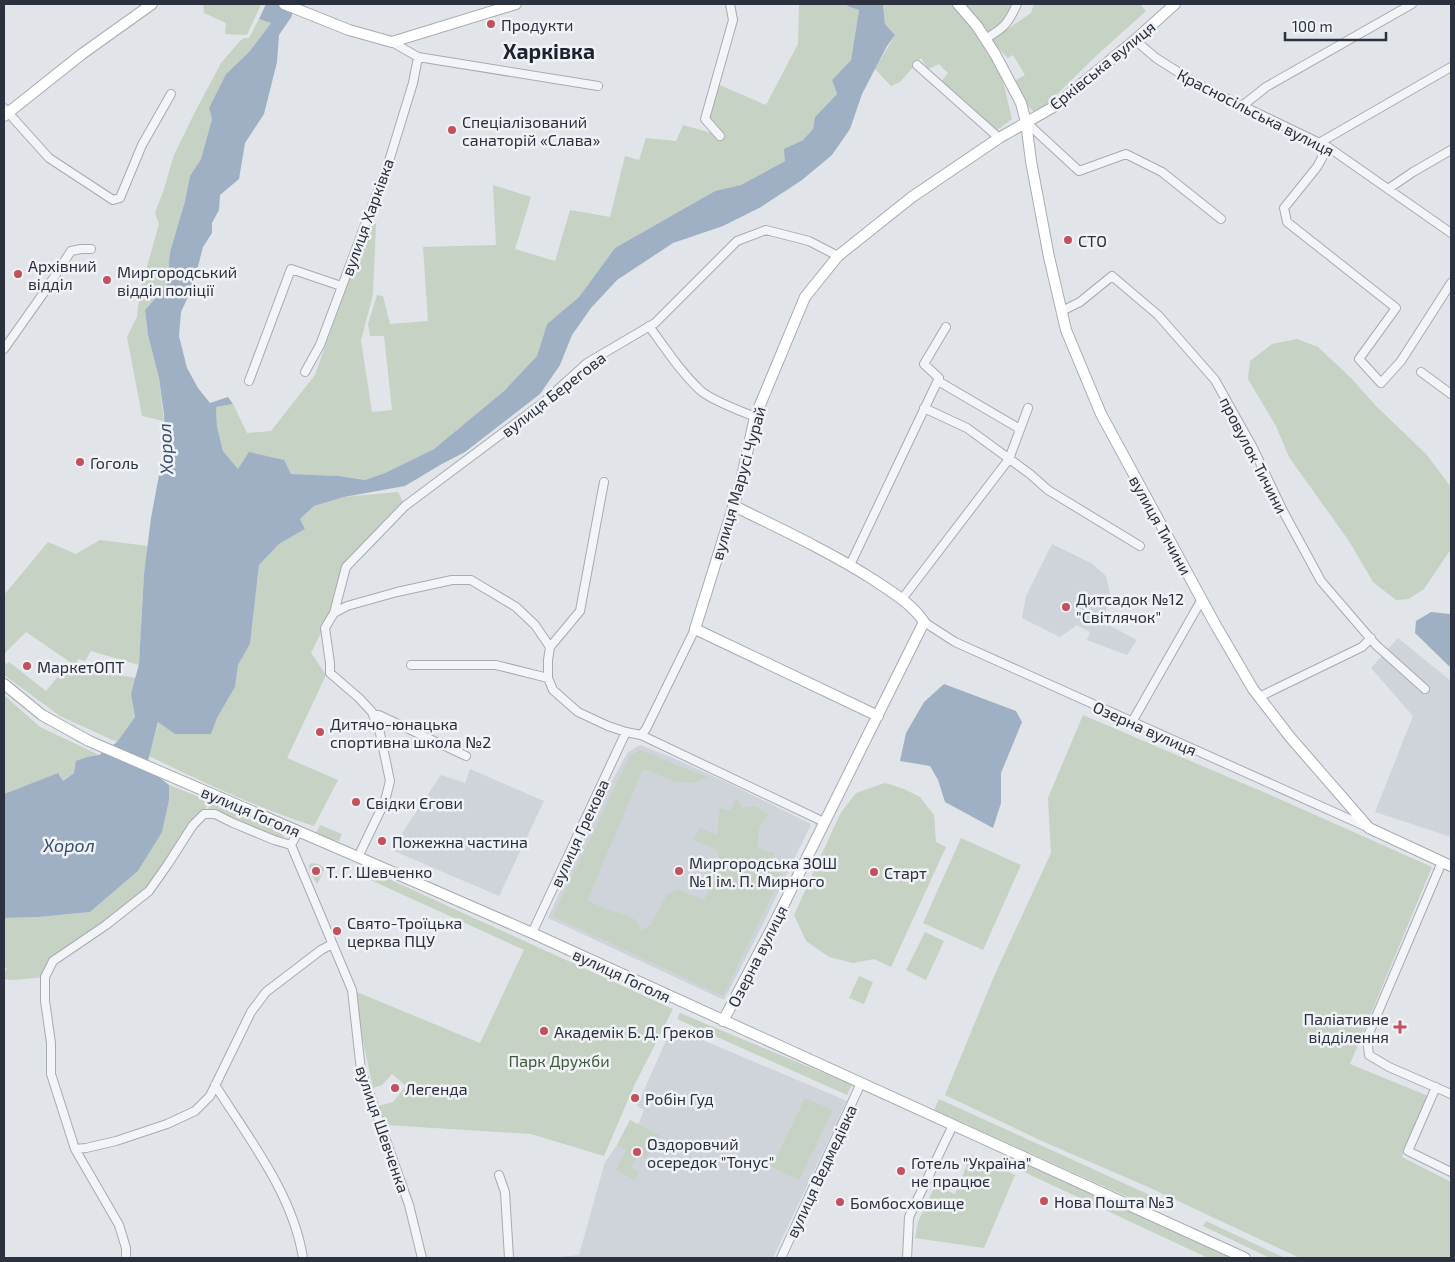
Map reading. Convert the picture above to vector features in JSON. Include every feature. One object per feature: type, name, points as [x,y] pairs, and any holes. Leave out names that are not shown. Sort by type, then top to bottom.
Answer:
[{"type":"street","points":[[152,4],[5,112],[49,158],[114,200],[120,198],[142,145],[171,94]]},
{"type":"street","points":[[284,4],[349,30],[392,42],[418,57],[598,86]]},
{"type":"street","points":[[392,42],[516,4]]},
{"type":"street","points":[[720,136],[705,119],[733,20],[730,4]]},
{"type":"street","points":[[958,4],[977,26],[985,39],[1020,103],[1026,122],[1079,172],[1126,154],[1162,172],[1222,219]]},
{"type":"street","points":[[985,39],[1005,26],[1010,20],[1017,4]]},
{"type":"street","name":"Єрківська вулиця","points":[[1026,122],[1055,106],[1135,40],[1175,4]]},
{"type":"street","points":[[1242,106],[1266,87],[1412,4]]},
{"type":"street","name":"Красносільська вулиця","points":[[1135,40],[1156,58],[1196,84],[1328,147],[1451,233]]},
{"type":"street","name":"вулиця Харківка","points":[[305,372],[320,345],[391,152],[414,83],[418,57]]},
{"type":"street","points":[[917,65],[999,138]]},
{"type":"street","points":[[1319,143],[1451,67]]},
{"type":"street","name":"вулиця Марусі Чурай","points":[[641,735],[646,729],[694,629],[734,506],[755,417],[805,297],[838,256],[912,197],[1026,122]]},
{"type":"street","name":"вулиця Тичини","points":[[1026,122],[1031,161],[1049,257],[1066,330],[1101,414],[1253,690],[1290,737],[1369,828],[1447,864]]},
{"type":"street","points":[[1328,147],[1317,167],[1284,208],[1287,222],[1396,308],[1359,359],[1381,383],[1401,361],[1451,283]]},
{"type":"street","points":[[1388,189],[1451,150]]},
{"type":"street","name":"вулиця Берегова","points":[[373,715],[358,698],[330,673],[325,628],[334,613],[346,567],[404,506],[544,402],[587,363],[655,323],[737,241],[766,230],[809,241],[838,256]]},
{"type":"street","points":[[4,349],[45,292],[71,251],[91,250]]},
{"type":"street","points":[[249,381],[291,269],[342,286]]},
{"type":"street","name":"провулок Тичини","points":[[1062,311],[1080,302],[1112,276],[1158,316],[1215,380],[1253,448],[1283,511],[1321,581],[1371,638],[1425,689]]},
{"type":"street","points":[[649,326],[673,359],[701,391],[755,417]]},
{"type":"street","points":[[850,565],[938,381],[939,378],[924,364],[946,327]]},
{"type":"street","points":[[1421,372],[1451,394]]},
{"type":"street","points":[[938,381],[1020,429]]},
{"type":"street","points":[[924,408],[967,428],[1030,474],[1048,490],[1140,546]]},
{"type":"street","points":[[902,599],[1009,459],[1028,408]]},
{"type":"street","points":[[604,482],[580,610],[550,647],[548,678],[553,690],[578,712],[608,726],[641,735],[824,822]]},
{"type":"street","name":"Озерна вулиця","points":[[734,506],[850,565],[902,599],[917,612],[924,622],[955,642],[1369,828]]},
{"type":"street","points":[[334,613],[348,606],[397,592],[452,580],[471,580],[516,607],[535,625],[550,647]]},
{"type":"street","points":[[1132,722],[1202,599]]},
{"type":"street","name":"Озерна вулиця","points":[[723,1022],[772,928],[924,622]]},
{"type":"street","points":[[694,629],[878,716]]},
{"type":"street","points":[[1258,697],[1362,647],[1371,638]]},
{"type":"street","points":[[411,665],[496,665],[548,678]]},
{"type":"street","name":"вулиця Гоголя","points":[[4,684],[42,715],[89,741],[298,832],[358,856],[1245,1258]]},
{"type":"street","points":[[358,856],[385,800],[390,781],[380,733],[373,715],[379,715],[466,756]]},
{"type":"street","name":"вулиця Грекова","points":[[532,934],[626,732]]},
{"type":"street","points":[[126,1258],[126,1248],[118,1225],[75,1149],[51,1074],[45,977],[52,961],[106,926],[149,891],[193,825],[204,814],[215,814],[274,840],[291,845],[298,832]]},
{"type":"street","name":"вулиця Шевченка","points":[[291,845],[352,990],[361,1070],[409,1205],[422,1258]]},
{"type":"street","points":[[1447,864],[1367,1038],[1369,1055],[1451,1094]]},
{"type":"street","points":[[75,1149],[116,1141],[167,1124],[195,1111],[210,1096],[251,1012],[266,992],[321,950],[332,944]]},
{"type":"street","name":"вулиця Ведмедівка","points":[[780,1258],[861,1083]]},
{"type":"street","points":[[215,1085],[273,1176],[289,1208],[303,1258]]},
{"type":"street","points":[[1436,1088],[1408,1151],[1451,1172]]},
{"type":"street","points":[[907,1258],[909,1217],[953,1125]]},
{"type":"street","points":[[499,1175],[504,1192],[509,1258]]},
{"type":"shaded area","name":"Дитсадок №12 \"Світлячок\"","points":[[1052,544],[1091,563],[1106,576],[1110,595],[1103,622],[1137,640],[1127,655],[1087,640],[1090,632],[1077,625],[1060,637],[1022,618],[1026,596]]},
{"type":"shaded area","points":[[1398,638],[1451,681],[1451,837],[1375,812],[1413,716],[1371,668]]},
{"type":"shaded area","name":"Миргородська ЗОШ №1 ім. П. Мирного","points":[[640,745],[726,782],[811,824],[724,1000],[548,918],[600,803],[628,752]]},
{"type":"shaded area","points":[[470,769],[544,801],[499,896],[394,851],[400,836],[441,775],[465,783]]},
{"type":"shaded area","points":[[672,1027],[847,1101],[773,1258],[549,1258],[579,1255],[605,1162],[617,1145],[630,1120],[637,1124],[639,1123],[644,1110],[637,1106]]},
{"type":"green space","points":[[203,4],[261,4],[247,35],[225,34],[226,23],[204,13]]},
{"type":"green space","points":[[799,4],[848,4],[847,6],[859,10],[851,60],[832,80],[837,94],[815,117],[813,129],[803,140],[792,145],[785,161],[741,185],[715,191],[615,248],[579,297],[547,324],[537,356],[504,391],[434,449],[385,473],[365,480],[339,476],[291,474],[283,460],[270,457],[238,469],[223,451],[217,427],[216,407],[233,404],[247,433],[271,431],[315,375],[369,222],[376,224],[373,294],[361,341],[372,412],[392,410],[384,336],[370,336],[368,324],[377,295],[383,296],[390,324],[428,321],[423,247],[496,245],[493,185],[531,197],[515,249],[555,261],[570,210],[610,217],[625,156],[639,160],[646,138],[676,141],[683,125],[719,135],[705,119],[715,83],[766,105],[798,44]]},
{"type":"green space","points":[[883,4],[957,4],[1002,77],[1012,119],[996,131],[967,103],[941,82],[948,73],[939,64],[928,69],[921,58],[900,82],[891,86],[875,69],[895,35],[885,24]]},
{"type":"green space","points":[[963,4],[1013,4],[1003,22],[986,33]]},
{"type":"green space","points":[[1034,4],[1140,4],[1146,11],[1048,103],[1034,112],[1028,106],[1016,80],[1025,75],[1013,55],[1008,58],[992,39],[1031,13]]},
{"type":"green space","points":[[259,19],[271,23],[249,52],[226,74],[209,108],[212,119],[201,159],[190,176],[185,201],[170,252],[167,285],[145,310],[148,335],[159,378],[164,421],[142,416],[127,337],[137,317],[140,291],[159,224],[155,213],[174,155],[221,63],[240,41],[244,38],[249,38]]},
{"type":"green space","points":[[1297,339],[1318,347],[1351,378],[1376,406],[1426,454],[1451,487],[1451,549],[1424,589],[1409,599],[1396,600],[1373,582],[1349,541],[1289,457],[1276,426],[1248,379],[1250,361],[1272,344]]},
{"type":"green space","points":[[398,492],[405,506],[346,567],[333,608],[311,653],[326,675],[287,758],[338,780],[314,826],[251,803],[149,756],[159,721],[211,734],[217,718],[235,687],[238,665],[250,644],[259,565],[279,544],[305,529],[300,519],[314,506],[344,497]]},
{"type":"green space","points":[[100,540],[148,546],[144,574],[139,665],[91,651],[85,661],[78,659],[77,663],[117,675],[136,678],[131,694],[135,717],[117,742],[60,716],[4,675],[4,661],[7,664],[9,662],[46,691],[70,662],[26,632],[4,652],[4,595],[48,542],[76,554]]},
{"type":"green space","points":[[4,695],[40,727],[99,755],[87,757],[75,772],[62,781],[58,773],[4,794]]},
{"type":"green space","points":[[1083,715],[1432,867],[1350,1064],[1428,1096],[1402,1157],[1451,1182],[1451,1258],[1300,1258],[945,1095],[995,974],[1051,853],[1048,798]]},
{"type":"green space","points":[[640,750],[709,778],[690,783],[674,781],[643,769],[587,901],[634,919],[642,931],[651,925],[667,894],[679,890],[704,900],[709,890],[702,883],[710,869],[722,868],[717,850],[693,840],[700,828],[717,835],[720,808],[731,811],[736,797],[742,808],[756,806],[768,815],[759,828],[757,848],[774,853],[770,868],[782,874],[723,996],[553,916],[630,756]]},
{"type":"green space","name":"Старт","points":[[885,783],[920,797],[934,815],[936,842],[946,847],[891,967],[874,959],[853,963],[829,957],[806,941],[794,915],[840,814],[856,793]]},
{"type":"green space","points":[[169,785],[209,801],[204,814],[149,891],[53,961],[45,977],[4,979],[7,968],[4,967],[4,918],[90,912],[138,871],[162,831],[169,800]]},
{"type":"green space","points":[[211,801],[279,832],[284,836],[283,839],[208,810]]},
{"type":"green space","points":[[320,825],[342,834],[339,841],[316,833]]},
{"type":"green space","points":[[961,838],[1021,865],[983,950],[923,923]]},
{"type":"green space","points":[[311,863],[325,868],[317,884],[310,872],[309,866]]},
{"type":"green space","name":"Парк Дружби","points":[[367,869],[673,1009],[634,1086],[604,1156],[531,1134],[386,1125],[379,1106],[393,1102],[406,1086],[392,1074],[382,1085],[373,1088],[352,990],[480,1043],[524,950],[364,877]]},
{"type":"green space","points":[[925,932],[944,941],[926,980],[906,970]]},
{"type":"green space","points":[[859,976],[873,982],[864,1004],[849,998]]},
{"type":"green space","points":[[680,1013],[852,1085],[847,1095],[677,1019]]},
{"type":"green space","points":[[805,1098],[833,1110],[799,1180],[772,1167]]},
{"type":"green space","points":[[939,1099],[1154,1197],[1150,1207],[934,1110]]},
{"type":"green space","name":"Оздоровчий осередок \"Тонус\"","points":[[630,1120],[659,1135],[646,1159],[638,1155],[631,1168],[639,1172],[635,1180],[616,1170],[626,1150],[617,1145]]},
{"type":"green space","points":[[971,1155],[1015,1175],[984,1248],[915,1238],[918,1222],[935,1186],[955,1194]]},
{"type":"green space","points":[[1009,1157],[1232,1258],[1208,1258],[1005,1163]]},
{"type":"green space","points":[[1206,1221],[1285,1258],[1270,1258],[1203,1226]]},
{"type":"water","name":"Хорол","points":[[266,4],[293,4],[292,16],[279,35],[277,62],[264,114],[245,143],[239,179],[220,195],[219,210],[212,223],[212,233],[203,247],[193,286],[181,312],[179,336],[187,368],[198,388],[210,403],[228,397],[233,404],[216,407],[217,427],[223,451],[238,469],[249,452],[284,460],[291,474],[339,476],[365,480],[385,473],[434,449],[504,391],[537,356],[547,324],[579,297],[615,248],[715,191],[741,185],[785,161],[784,149],[803,140],[813,129],[815,117],[837,94],[832,80],[851,60],[859,10],[847,6],[848,4],[883,4],[885,24],[895,35],[887,46],[862,94],[850,129],[832,155],[802,180],[761,207],[723,226],[673,243],[617,280],[591,308],[572,335],[560,365],[540,394],[465,452],[405,486],[344,497],[314,506],[300,519],[305,529],[279,544],[259,565],[250,644],[238,665],[235,687],[217,718],[211,734],[175,734],[158,722],[148,761],[155,774],[169,785],[169,800],[162,832],[138,871],[90,912],[4,918],[4,794],[58,773],[63,781],[74,773],[76,761],[99,755],[117,742],[135,717],[131,694],[139,664],[144,574],[151,518],[165,443],[164,414],[159,378],[148,335],[145,310],[167,285],[170,252],[185,201],[190,176],[201,159],[212,119],[209,108],[226,74],[249,52],[271,23],[259,19]]},
{"type":"water","points":[[1431,612],[1450,614],[1451,612],[1451,668],[1415,633],[1416,621]]},
{"type":"water","points":[[944,684],[1016,711],[1022,722],[1001,773],[1001,803],[993,828],[945,802],[938,780],[930,766],[900,761],[906,733],[924,702]]},
{"type":"place","name":"Продукти","points":[[491,24]]},
{"type":"place","name":"Спеціалізований санаторій «Слава»","points":[[452,130]]},
{"type":"place","name":"СТО","points":[[1068,240]]},
{"type":"place","name":"Архівний відділ","points":[[18,274]]},
{"type":"place","name":"Миргородський відділ поліції","points":[[107,280]]},
{"type":"place","name":"Гоголь","points":[[80,462]]},
{"type":"place","name":"Дитсадок №12 \"Світлячок\"","points":[[1066,607]]},
{"type":"place","name":"МаркетОПТ","points":[[27,666]]},
{"type":"place","name":"Дитячо-юнацька спортивна школа №2","points":[[320,732]]},
{"type":"place","name":"Свідки Єгови","points":[[356,802]]},
{"type":"place","name":"Пожежна частина","points":[[382,841]]},
{"type":"place","name":"Т. Г. Шевченко","points":[[316,871]]},
{"type":"place","name":"Миргородська ЗОШ №1 ім. П. Мирного","points":[[679,871]]},
{"type":"place","name":"Старт","points":[[874,872]]},
{"type":"place","name":"Свято-Троїцька церква ПЦУ","points":[[337,931]]},
{"type":"place","name":"Паліативне відділення","points":[[1400,1027]]},
{"type":"place","name":"Академік Б. Д. Греков","points":[[544,1031]]},
{"type":"place","name":"Легенда","points":[[395,1088]]},
{"type":"place","name":"Робін Гуд","points":[[635,1098]]},
{"type":"place","name":"Оздоровчий осередок \"Тонус\"","points":[[637,1152]]},
{"type":"place","name":"Готель \"Україна\" не працює","points":[[901,1171]]},
{"type":"place","name":"Нова Пошта №3","points":[[1044,1201]]},
{"type":"place","name":"Бомбосховище","points":[[840,1202]]},
{"type":"district","name":"Харківка","points":[[549,50]]}]
